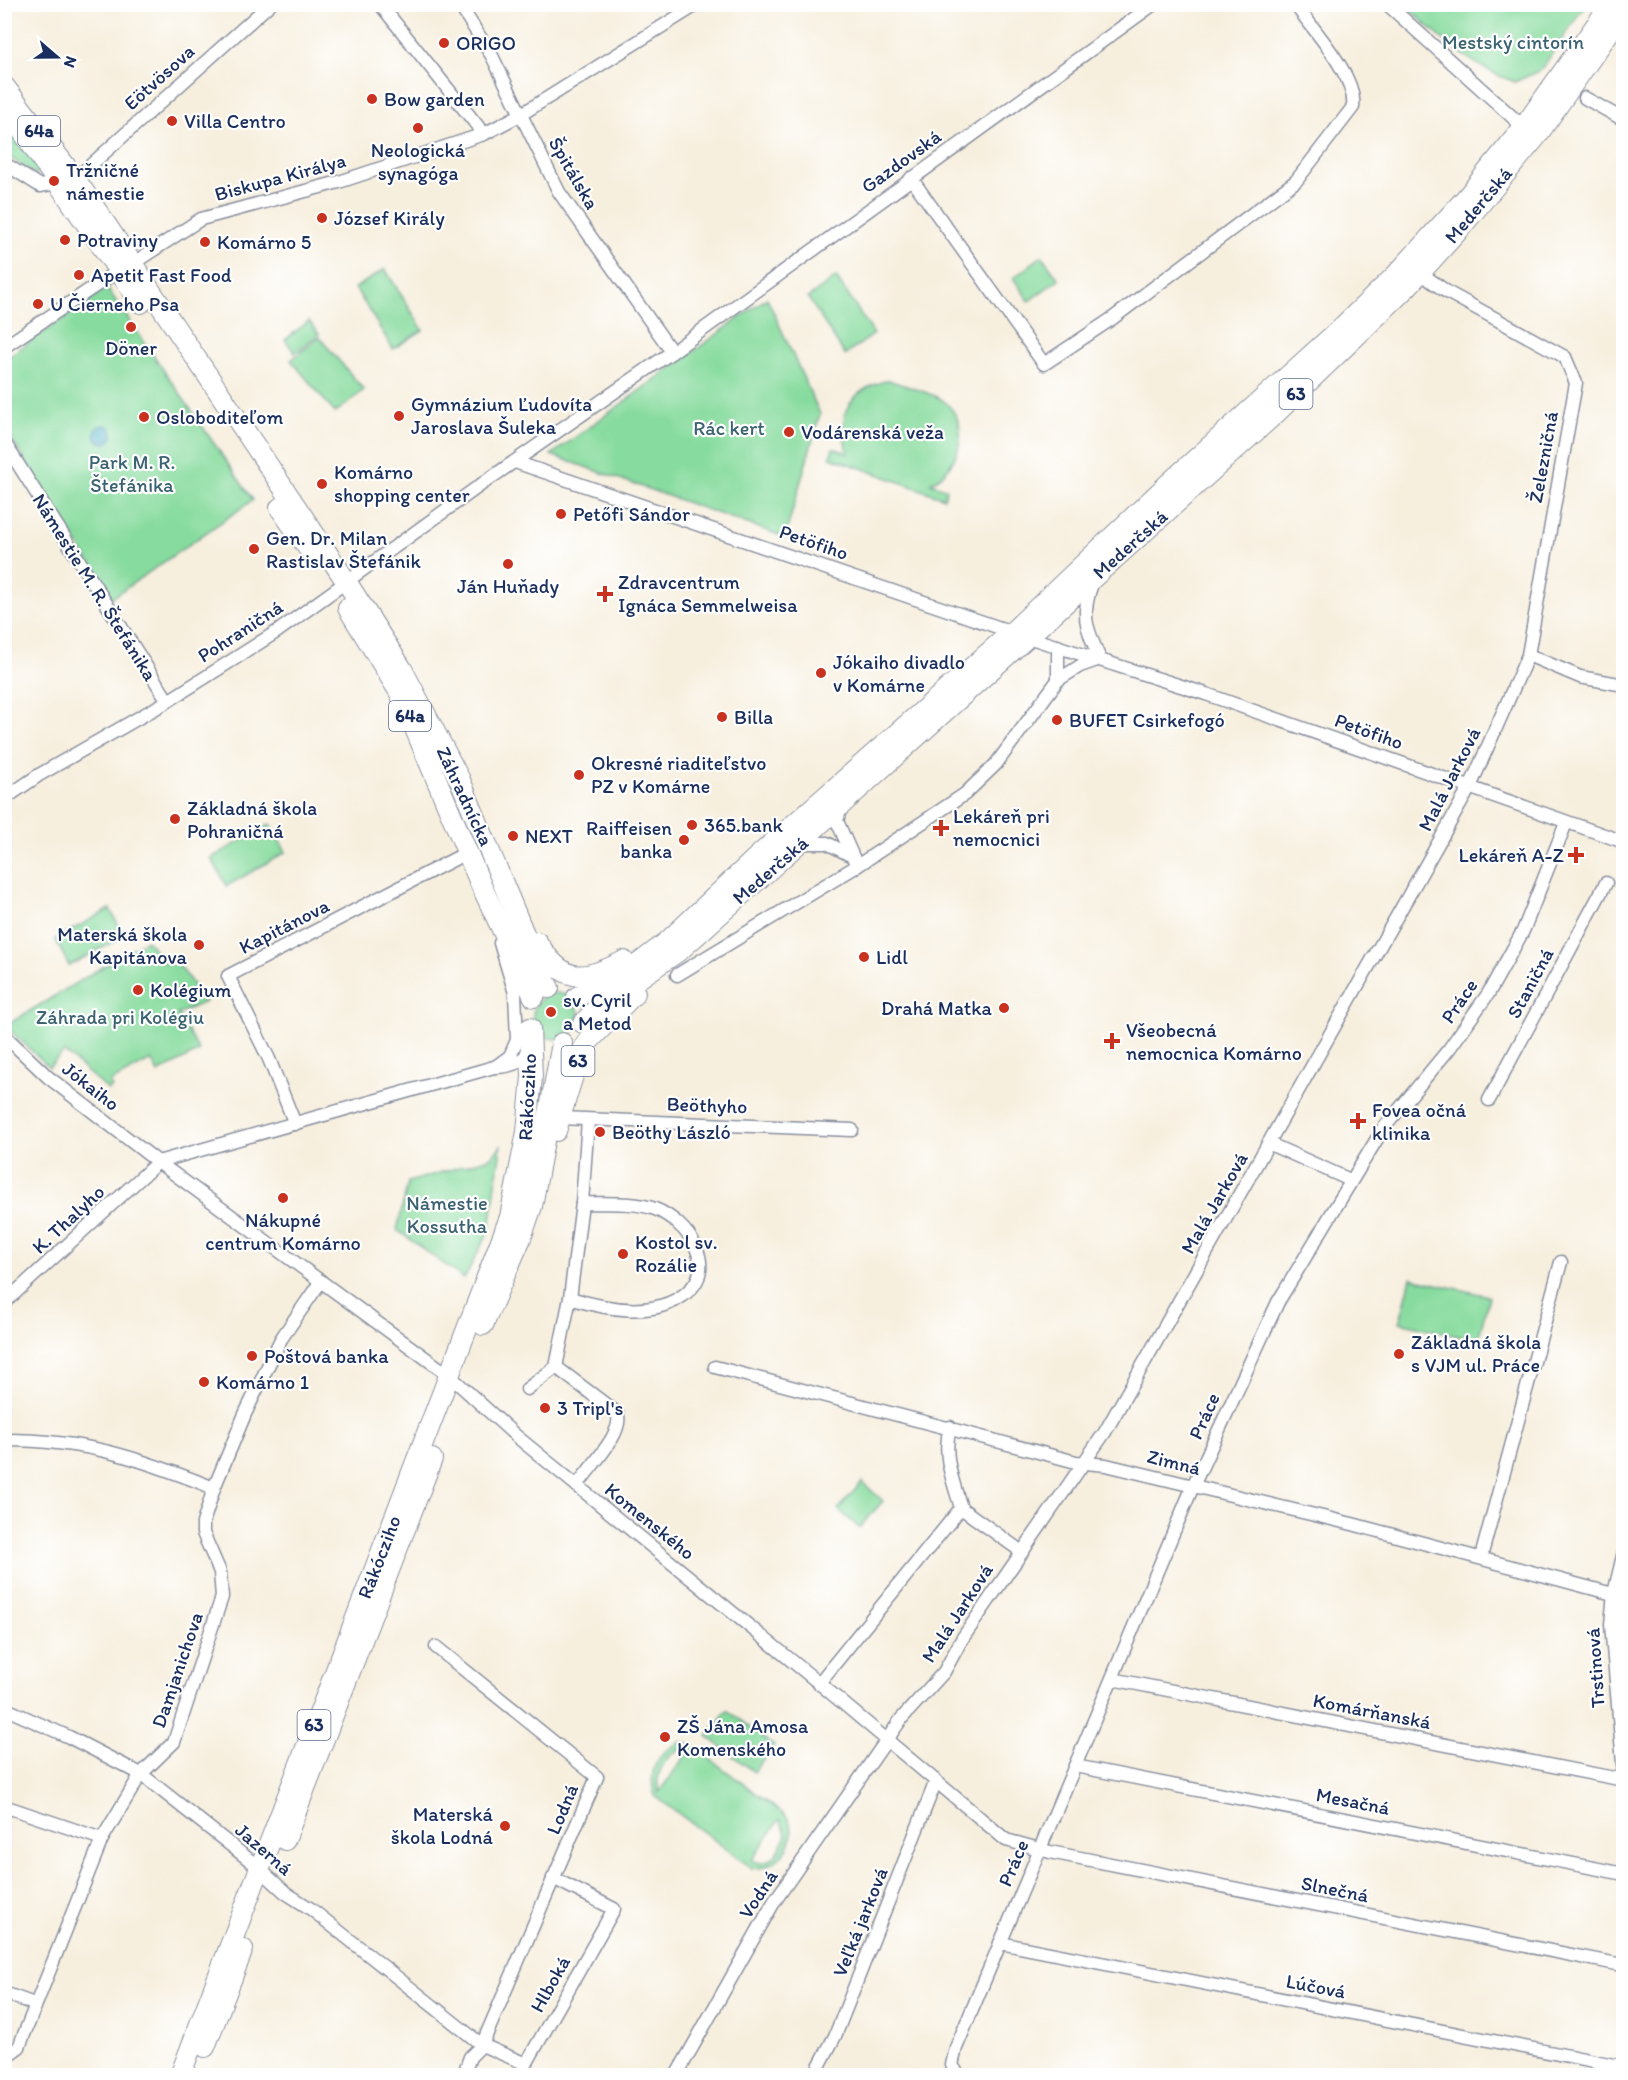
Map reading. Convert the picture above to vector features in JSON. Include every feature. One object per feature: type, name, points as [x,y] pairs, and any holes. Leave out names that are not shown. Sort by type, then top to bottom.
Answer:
[{"type":"main road","name":"Mederčská","points":[[583,1023],[600,1005],[680,950],[841,806],[1020,634],[1167,485],[1339,330],[1421,248],[1529,132],[1611,4]]},
{"type":"main road","name":"Mederčská","points":[[577,997],[629,971],[667,942],[687,920],[1020,634],[1095,576],[1343,350],[1420,273],[1623,11]]},
{"type":"main road","name":"64a","points":[[4,86],[57,182]]},
{"type":"main road","name":"64a","points":[[4,105],[57,182],[125,267],[341,585]]},
{"type":"main road","name":"Záhradnícka","points":[[341,585],[400,693],[482,885],[542,993]]},
{"type":"main road","name":"Záhradnícka","points":[[341,585],[407,679],[460,780],[540,972],[542,993]]},
{"type":"main road","points":[[504,881],[524,921],[550,962],[567,974],[591,975],[612,967],[654,945],[687,920]]},
{"type":"main road","name":"63","points":[[532,1206],[544,1178],[578,1059],[587,1042],[601,1025],[680,950]]},
{"type":"main road","points":[[542,993],[564,989],[577,997]]},
{"type":"main road","name":"63","points":[[542,993],[528,1010],[530,1028],[543,1041],[562,1043],[574,1038],[583,1023],[583,1009],[577,997]]},
{"type":"main road","name":"Rákócziho","points":[[180,2076],[265,1873],[455,1380],[510,1217],[527,1132],[532,1076],[530,1028]]},
{"type":"main road","name":"Rákócziho","points":[[455,1380],[532,1206],[562,1043]]},
{"type":"main road","name":"Rákócziho","points":[[194,2076],[265,1873]]},
{"type":"street","name":"Eötvösova","points":[[57,182],[270,4]]},
{"type":"street","points":[[380,4],[484,134]]},
{"type":"street","name":"Špitálska","points":[[459,4],[492,56],[559,192],[672,352]]},
{"type":"street","name":"Biskupa Királya","points":[[4,347],[201,219],[339,182],[484,134],[520,115],[698,4]]},
{"type":"street","name":"Gazdovská","points":[[515,462],[672,352],[1154,4]]},
{"type":"street","points":[[911,178],[1044,364],[1113,318],[1296,181],[1353,107],[1355,94],[1349,80],[1295,4]]},
{"type":"street","points":[[1387,4],[1529,132]]},
{"type":"street","points":[[1585,98],[1623,120]]},
{"type":"street","points":[[4,163],[57,182]]},
{"type":"street","points":[[1420,273],[1421,248]]},
{"type":"street","name":"Železničná","points":[[1420,273],[1447,292],[1564,357],[1576,383],[1528,655]]},
{"type":"street","name":"Námestie M. R. Štefánika","points":[[4,442],[168,701]]},
{"type":"street","name":"Petöfiho","points":[[515,462],[1020,634],[1100,659],[1623,842]]},
{"type":"street","name":"Pohraničná","points":[[4,799],[39,775],[168,701],[278,631],[515,462]]},
{"type":"street","points":[[1095,576],[1086,599],[1085,624],[1100,659]]},
{"type":"street","points":[[1058,646],[1058,680]]},
{"type":"street","points":[[1528,655],[1580,677],[1623,685]]},
{"type":"street","name":"Malá Jarková","points":[[887,1741],[902,1718],[944,1672],[962,1639],[1105,1432],[1470,787],[1528,655]]},
{"type":"street","name":"Mederčská","points":[[677,975],[857,866],[965,794],[996,764],[1058,680],[1080,666],[1100,659]]},
{"type":"street","points":[[841,806],[837,821],[850,855],[857,866]]},
{"type":"street","name":"Práce","points":[[955,2070],[956,2048],[1000,1943],[1193,1486],[1278,1302],[1383,1129],[1449,1050],[1488,994],[1523,931],[1566,823]]},
{"type":"street","points":[[800,843],[827,843],[850,855]]},
{"type":"street","name":"Kapitánova","points":[[295,1124],[269,1059],[228,976],[468,852]]},
{"type":"street","name":"Staničná","points":[[1490,1100],[1606,883]]},
{"type":"street","points":[[482,885],[515,993],[516,1046],[510,1056],[494,1067]]},
{"type":"street","name":"Jókaiho","points":[[4,1035],[48,1077],[158,1162]]},
{"type":"street","points":[[158,1162],[494,1067],[514,1064],[530,1051]]},
{"type":"street","name":"Beöthyho","points":[[560,1118],[852,1130]]},
{"type":"street","points":[[527,1389],[556,1367],[570,1298],[582,1203],[588,1120]]},
{"type":"street","points":[[1270,1144],[1350,1180]]},
{"type":"street","points":[[158,1162],[455,1380]]},
{"type":"street","name":"K. Thalyho","points":[[4,1303],[158,1162]]},
{"type":"street","points":[[570,1298],[606,1309],[653,1306],[686,1293],[693,1286],[698,1273],[698,1250],[686,1229],[676,1221],[643,1206],[582,1203]]},
{"type":"street","points":[[1481,1557],[1561,1262]]},
{"type":"street","name":"Damjanichova","points":[[4,2058],[19,2046],[102,1839],[141,1774],[174,1742],[219,1610],[223,1585],[220,1572],[203,1533],[203,1523],[214,1488],[245,1414],[281,1339],[321,1281]]},
{"type":"street","points":[[556,1367],[616,1413],[619,1418],[617,1432],[588,1467],[577,1486]]},
{"type":"street","name":"Zimná","points":[[715,1367],[1084,1463],[1106,1465],[1481,1557],[1619,1595]]},
{"type":"street","name":"Komenského","points":[[455,1380],[508,1429],[819,1683],[1006,1840],[1040,1849]]},
{"type":"street","points":[[950,1427],[946,1439],[947,1462],[961,1508],[1022,1552]]},
{"type":"street","points":[[4,1440],[96,1447],[144,1460],[214,1488]]},
{"type":"street","points":[[819,1683],[961,1508]]},
{"type":"street","name":"Trstinová","points":[[1623,1552],[1619,1595],[1611,1624],[1623,1775]]},
{"type":"street","name":"Lodná","points":[[436,1647],[597,1777],[482,2045]]},
{"type":"street","name":"Komárňanská","points":[[1112,1679],[1623,1780]]},
{"type":"street","name":"Jazerná","points":[[4,1708],[69,1737],[141,1774],[482,2045]]},
{"type":"street","name":"Vodná","points":[[676,2076],[774,1902],[887,1741]]},
{"type":"street","name":"Mesačná","points":[[1075,1766],[1623,1874]]},
{"type":"street","name":"Veľká jarková","points":[[814,2076],[835,2036],[936,1781]]},
{"type":"street","points":[[4,1806],[102,1839]]},
{"type":"street","name":"Slnečná","points":[[1040,1849],[1617,1964],[1623,1962]]},
{"type":"street","name":"Hlboká","points":[[482,2045],[526,2064],[614,1909],[553,1878]]},
{"type":"street","name":"Lúčová","points":[[1000,1943],[1623,2067]]},
{"type":"street","points":[[4,1993],[34,2004]]},
{"type":"street","points":[[463,2076],[470,2057],[482,2045]]},
{"type":"green space","name":"Mestský cintorín","points":[[1405,5],[1585,5],[1541,70],[1515,82],[1499,76],[1470,59],[1442,39]]},
{"type":"green space","points":[[4,119],[41,170],[36,175],[5,154]]},
{"type":"green space","points":[[1042,256],[1059,279],[1029,301],[1013,278]]},
{"type":"green space","points":[[385,269],[423,330],[393,349],[355,288]]},
{"type":"green space","points":[[836,277],[874,334],[845,355],[808,298]]},
{"type":"green space","name":"Park M. R. Štefánika","points":[[107,288],[253,500],[112,598],[5,429],[5,359]]},
{"type":"green space","name":"Rác kert","points":[[767,298],[820,414],[785,537],[551,455]]},
{"type":"green space","points":[[309,321],[319,334],[295,353],[285,340]]},
{"type":"green space","points":[[319,337],[364,390],[335,413],[291,360]]},
{"type":"green space","points":[[889,380],[934,396],[945,402],[954,412],[959,423],[959,446],[949,467],[931,483],[947,489],[944,498],[830,457],[833,448],[848,453],[843,426],[849,405],[855,397],[876,384]]},
{"type":"green space","points":[[270,824],[286,852],[227,886],[211,858]]},
{"type":"green space","points":[[110,909],[124,936],[69,966],[55,939]]},
{"type":"green space","name":"Záhrada pri Kolégiu","points":[[147,940],[164,963],[173,956],[205,1002],[178,1014],[199,1051],[158,1073],[151,1060],[110,1082],[112,1087],[108,1090],[64,1052],[49,1067],[5,1026]]},
{"type":"green space","points":[[556,993],[572,1000],[579,1016],[572,1032],[556,1039],[540,1032],[533,1016],[540,1000]]},
{"type":"green space","name":"Námestie Kossutha","points":[[501,1146],[490,1229],[464,1279],[397,1230],[408,1182],[490,1158]]},
{"type":"green space","points":[[1411,1278],[1489,1296],[1478,1341],[1400,1322]]},
{"type":"green space","points":[[862,1482],[883,1501],[859,1528],[838,1509]]},
{"type":"green space","points":[[727,1710],[774,1746],[754,1772],[707,1736]]},
{"type":"green space","points":[[681,1742],[693,1746],[786,1816],[791,1825],[792,1834],[790,1843],[778,1859],[761,1868],[752,1868],[655,1796],[653,1771],[660,1757]],"holes":[[[681,1749],[688,1752],[659,1792],[658,1779],[662,1766],[670,1756]],[[780,1819],[786,1834],[778,1852],[764,1862],[752,1860]]]},
{"type":"water","points":[[104,425],[112,430],[113,434],[108,442],[104,443],[96,438],[95,434],[100,426]]},
{"type":"place","name":"ORIGO","points":[[444,43]]},
{"type":"place","name":"Bow garden","points":[[372,99]]},
{"type":"place","name":"Villa Centro","points":[[172,121]]},
{"type":"place","name":"Neologická synagóga","points":[[418,128]]},
{"type":"place","name":"Tržničné námestie","points":[[54,181]]},
{"type":"place","name":"József Király","points":[[322,218]]},
{"type":"place","name":"Potraviny","points":[[65,240]]},
{"type":"place","name":"Komárno 5","points":[[205,242]]},
{"type":"place","name":"Apetit Fast Food","points":[[79,275]]},
{"type":"place","name":"U Čierneho Psa","points":[[38,304]]},
{"type":"place","name":"Döner","points":[[131,327]]},
{"type":"place","name":"Gymnázium Ľudovíta Jaroslava Šuleka","points":[[399,416]]},
{"type":"place","name":"Osloboditeľom","points":[[144,417]]},
{"type":"place","name":"Vodárenská veža","points":[[789,432]]},
{"type":"place","name":"Komárno shopping center","points":[[322,484]]},
{"type":"place","name":"Petőfi Sándor","points":[[561,514]]},
{"type":"place","name":"Gen. Dr. Milan Rastislav Štefánik","points":[[254,549]]},
{"type":"place","name":"Ján Huňady","points":[[508,564]]},
{"type":"place","name":"Zdravcentrum Ignáca Semmelweisa","points":[[605,594]]},
{"type":"place","name":"Jókaiho divadlo v Komárne","points":[[821,673]]},
{"type":"place","name":"Billa","points":[[722,717]]},
{"type":"place","name":"BUFET Csirkefogó","points":[[1057,720]]},
{"type":"place","name":"Okresné riaditeľstvo PZ v Komárne","points":[[579,775]]},
{"type":"place","name":"Základná škola Pohraničná","points":[[175,819]]},
{"type":"place","name":"365.bank","points":[[692,825]]},
{"type":"place","name":"Lekáreň pri nemocnici","points":[[941,828]]},
{"type":"place","name":"NEXT","points":[[513,836]]},
{"type":"place","name":"Raiffeisen banka","points":[[684,840]]},
{"type":"place","name":"Lekáreň A-Z","points":[[1576,855]]},
{"type":"place","name":"Materská škola Kapitánova","points":[[199,945]]},
{"type":"place","name":"Lidl","points":[[864,957]]},
{"type":"place","name":"Kolégium","points":[[138,990]]},
{"type":"place","name":"Drahá Matka","points":[[1004,1008]]},
{"type":"place","name":"sv. Cyril a Metod","points":[[551,1012]]},
{"type":"place","name":"Všeobecná nemocnica Komárno","points":[[1112,1041]]},
{"type":"place","name":"Fovea očná klinika","points":[[1358,1121]]},
{"type":"place","name":"Beöthy László","points":[[600,1132]]},
{"type":"place","name":"Nákupné centrum Komárno","points":[[283,1198]]},
{"type":"place","name":"Kostol sv. Rozálie","points":[[623,1254]]},
{"type":"place","name":"Základná škola s VJM ul. Práce","points":[[1399,1354]]},
{"type":"place","name":"Poštová banka","points":[[252,1356]]},
{"type":"place","name":"Komárno 1","points":[[204,1382]]},
{"type":"place","name":"3 Tripl's","points":[[545,1408]]},
{"type":"place","name":"ZŠ Jána Amosa Komenského","points":[[665,1737]]},
{"type":"place","name":"Materská škola Lodná","points":[[505,1826]]}]
